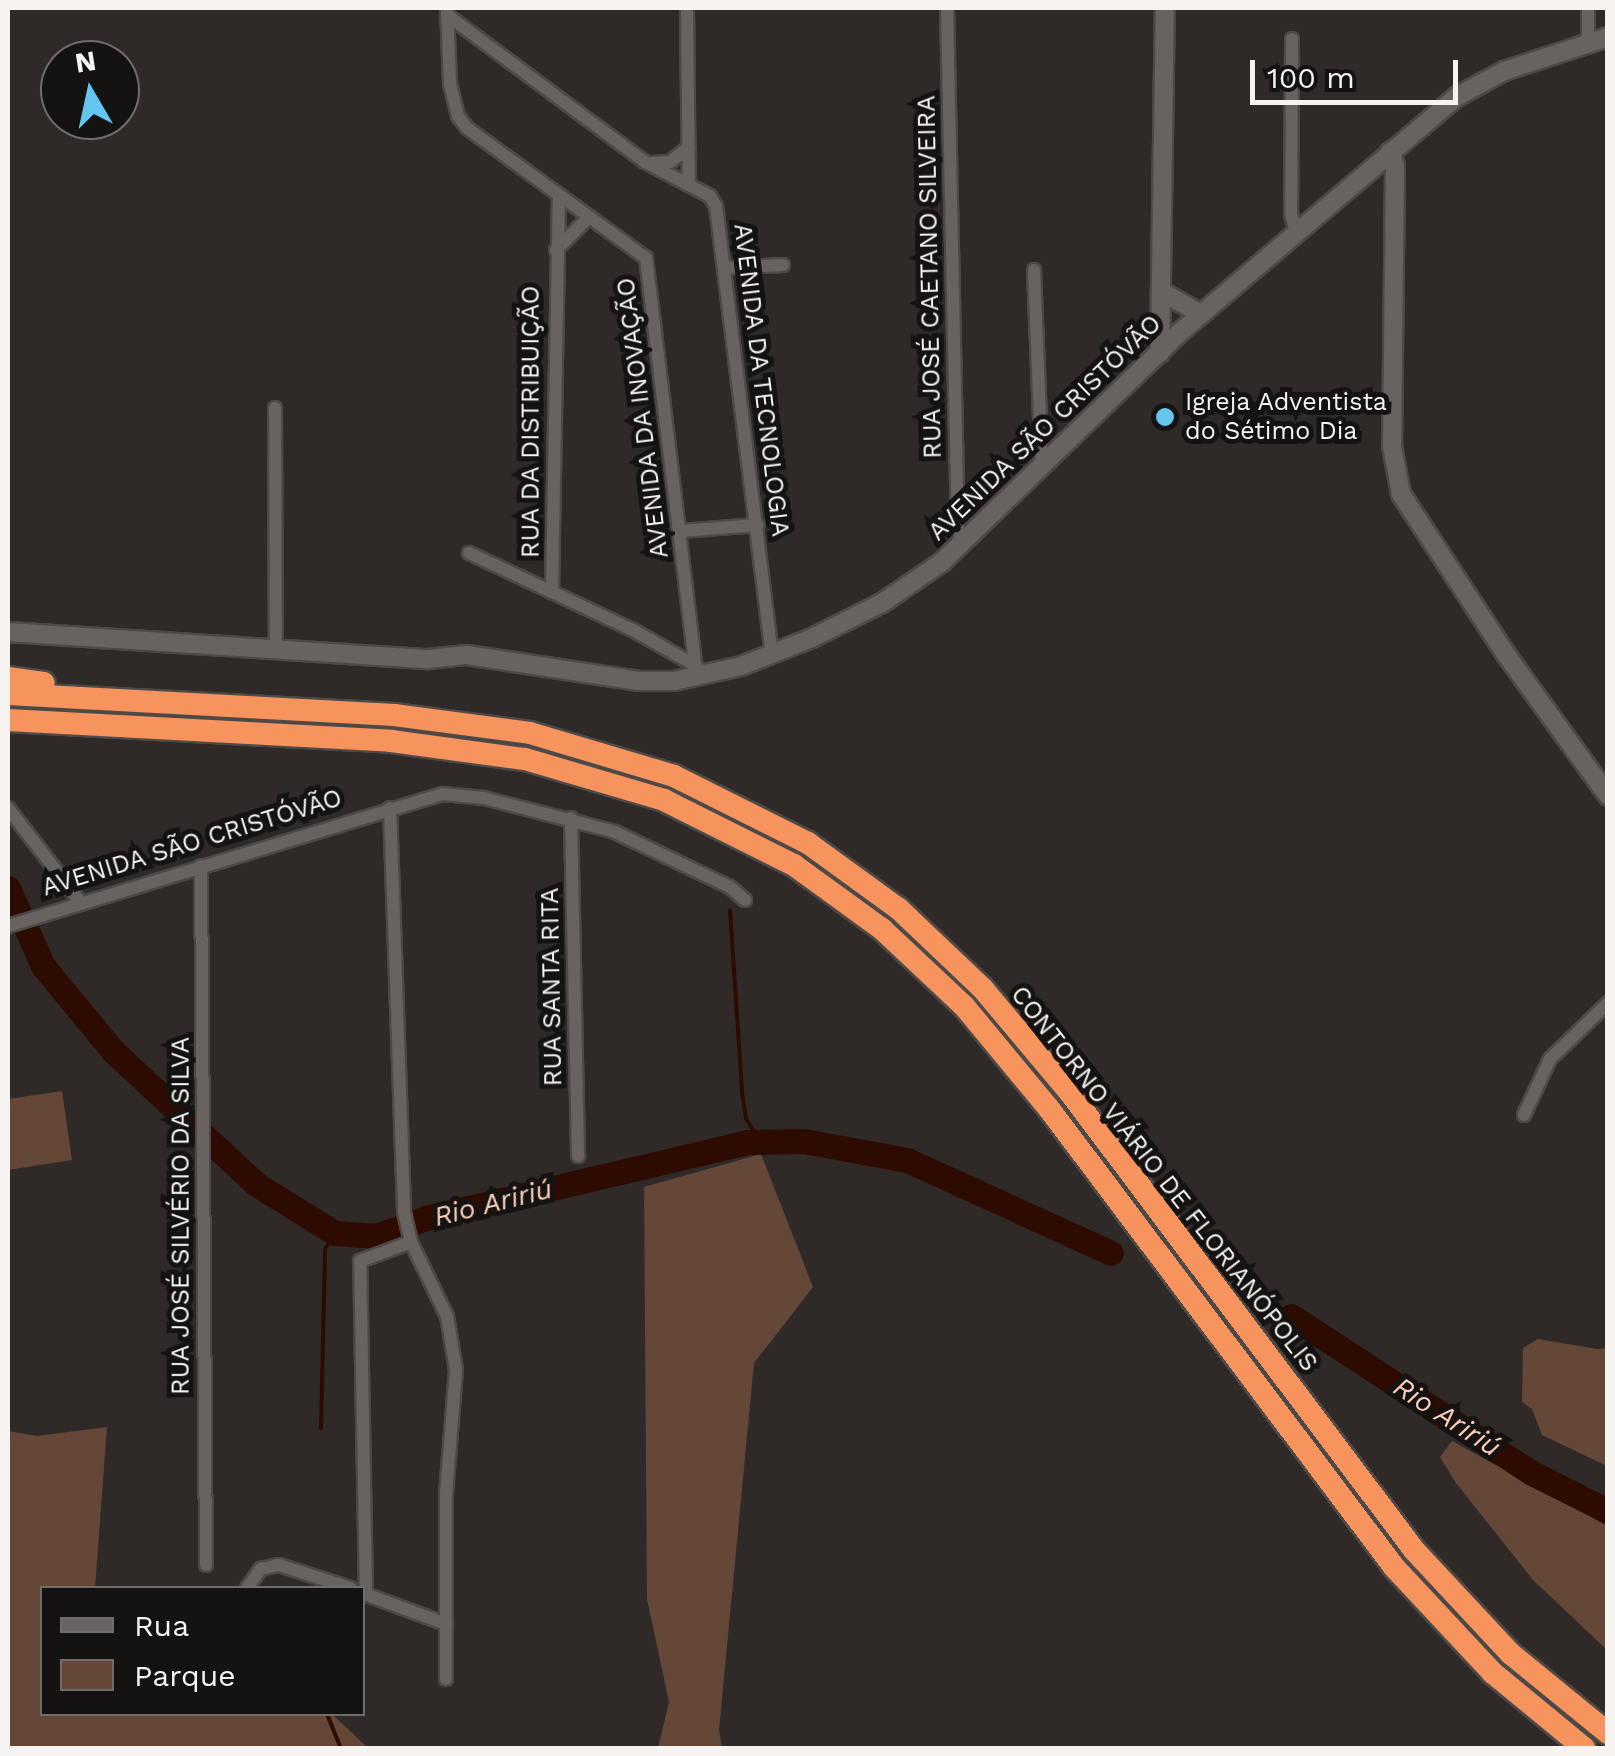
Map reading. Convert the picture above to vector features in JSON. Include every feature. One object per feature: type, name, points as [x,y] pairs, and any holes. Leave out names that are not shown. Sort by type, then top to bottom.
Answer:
[{"type":"highway","points":[[8,678],[115,700]]},
{"type":"highway","name":"CONTORNO VIÁRIO DE FLORIANÓPOLIS","points":[[8,694],[394,715],[567,742],[708,790],[839,864],[913,921],[983,989],[1071,1094],[1414,1550],[1511,1654],[1608,1734]]},
{"type":"highway","name":"CONTORNO VIÁRIO DE FLORIANÓPOLIS","points":[[8,720],[392,741],[525,758],[664,800],[794,865],[882,929],[964,1006],[1050,1110],[1394,1566],[1493,1673],[1584,1748]]},
{"type":"main road","points":[[1160,352],[1165,8]]},
{"type":"main road","name":"AVENIDA SÃO CRISTÓVÃO","points":[[8,632],[428,659],[467,655],[639,681],[772,653],[882,603],[966,542],[1201,314],[1456,97],[1504,71],[1608,37]]},
{"type":"main road","points":[[1390,152],[1395,166],[1392,446],[1401,494],[1505,654],[1608,796]]},
{"type":"main road","points":[[1162,292],[1201,314]]},
{"type":"street","points":[[447,11],[652,163],[689,178],[687,8]]},
{"type":"street","name":"RUA JOSÉ CAETANO SILVEIRA","points":[[946,8],[958,531],[966,542]]},
{"type":"street","points":[[1588,8],[1588,44]]},
{"type":"street","name":"AVENIDA DA INOVAÇÃO","points":[[447,11],[450,84],[458,116],[478,140],[648,262],[696,672]]},
{"type":"street","points":[[1292,40],[1291,214],[1296,232]]},
{"type":"street","points":[[652,163],[670,162],[689,147]]},
{"type":"street","name":"AVENIDA DA TECNOLOGIA","points":[[689,178],[714,200],[772,653]]},
{"type":"street","name":"RUA DA DISTRIBUIÇÃO","points":[[552,592],[554,252],[559,196]]},
{"type":"street","name":"RUA DA DISTRIBUIÇÃO","points":[[554,252],[589,217]]},
{"type":"street","points":[[724,268],[783,265]]},
{"type":"street","points":[[1034,270],[1042,466]]},
{"type":"street","points":[[274,408],[276,648]]},
{"type":"street","points":[[680,532],[758,525]]},
{"type":"street","points":[[469,553],[552,592],[696,672]]},
{"type":"street","name":"AVENIDA SÃO CRISTÓVÃO","points":[[8,926],[443,794],[570,818],[614,832],[730,887],[745,900]]},
{"type":"street","points":[[8,808],[82,903]]},
{"type":"street","points":[[390,808],[404,1212],[409,1238],[447,1316],[456,1370],[446,1495],[446,1679]]},
{"type":"street","name":"RUA SANTA RITA","points":[[570,818],[578,1156]]},
{"type":"street","name":"RUA JOSÉ SILVÉRIO DA SILVA","points":[[201,866],[206,1565]]},
{"type":"street","points":[[1524,1115],[1550,1059],[1608,1003]]},
{"type":"street","points":[[364,1586],[360,1260],[409,1238]]},
{"type":"street","points":[[249,1586],[262,1569],[278,1565],[344,1586]]},
{"type":"street","points":[[365,1594],[446,1624]]},
{"type":"green space","points":[[62,1091],[72,1160],[8,1170],[8,1099]]},
{"type":"green space","points":[[761,1154],[813,1287],[754,1363],[719,1730],[722,1748],[658,1748],[669,1702],[647,1599],[644,1187]]},
{"type":"green space","points":[[1538,1339],[1607,1348],[1607,1466],[1542,1435],[1532,1409],[1522,1402],[1523,1348]]},
{"type":"green space","points":[[107,1427],[95,1586],[40,1586],[40,1716],[334,1716],[368,1748],[8,1748],[8,1431],[37,1436]]},
{"type":"green space","points":[[1452,1441],[1607,1526],[1607,1650],[1533,1580],[1456,1483],[1440,1457]]},
{"type":"waterway","name":"Rio Aririú","points":[[8,888],[43,966],[114,1052],[256,1184],[335,1233],[376,1236],[426,1218],[747,1142],[804,1141],[907,1160],[1111,1253]]},
{"type":"waterway","points":[[730,910],[742,1093],[746,1119],[761,1142]]},
{"type":"waterway","points":[[321,1428],[325,1249],[335,1233]]},
{"type":"waterway","name":"Rio Aririú","points":[[1291,1316],[1532,1473],[1608,1511]]},
{"type":"waterway","points":[[328,1716],[341,1748]]},
{"type":"place","name":"Igreja Adventista do Sétimo Dia","points":[[1165,417]]}]
